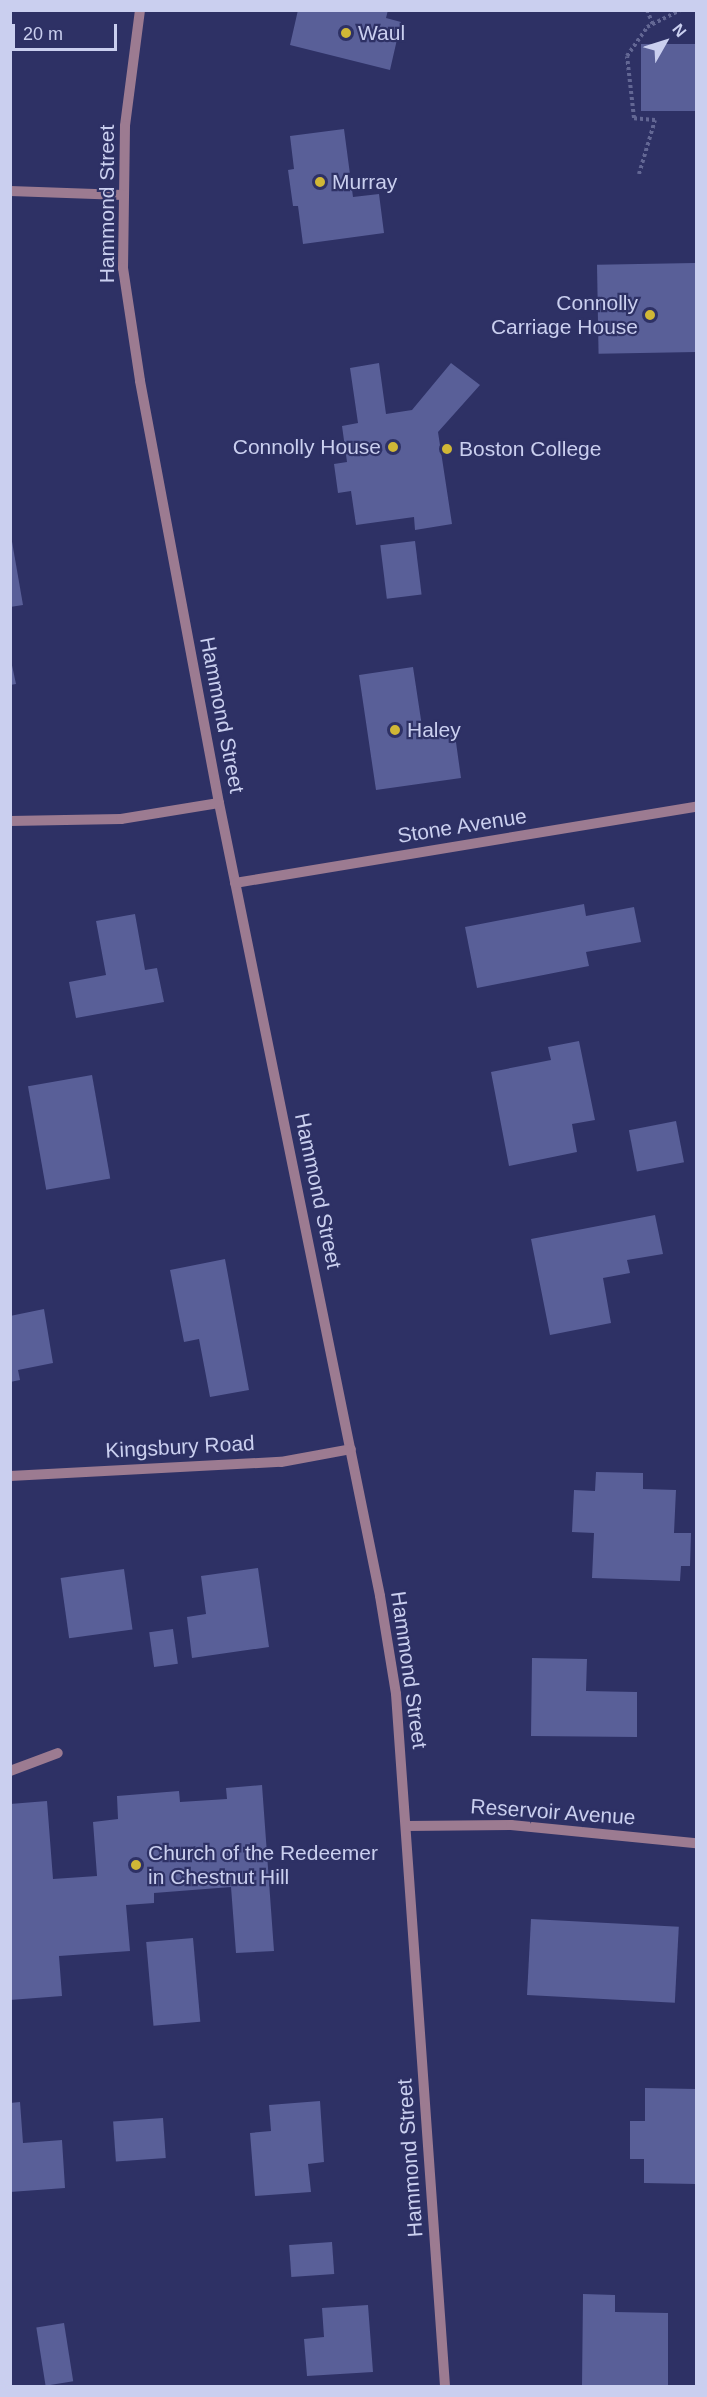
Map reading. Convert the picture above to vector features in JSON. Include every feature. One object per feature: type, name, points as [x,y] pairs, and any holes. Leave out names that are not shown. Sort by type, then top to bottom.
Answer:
[{"type":"street","name":"Hammond Street","points":[[140,10],[125,126],[123,268],[131,329],[219,803],[351,1449],[396,1694],[445,2386]]},
{"type":"street","points":[[10,192],[123,195]]},
{"type":"street","points":[[10,821],[122,819],[219,803]]},
{"type":"street","name":"Stone Avenue","points":[[235,883],[696,807]]},
{"type":"street","name":"Kingsbury Road","points":[[10,1476],[281,1462],[351,1449]]},
{"type":"street","points":[[10,1771],[58,1753]]},
{"type":"street","name":"Reservoir Avenue","points":[[406,1826],[511,1826],[696,1843]]},
{"type":"path","points":[[647,10],[653,25]]},
{"type":"path","points":[[639,174],[655,120],[634,118],[627,56],[653,25],[681,10]]},
{"type":"building","name":"Waul","points":[[298,10],[388,10],[386,18],[401,22],[390,70],[290,45]]},
{"type":"building","points":[[641,44],[696,44],[696,111],[641,111]]},
{"type":"building","name":"Murray","points":[[344,129],[353,197],[379,194],[384,233],[303,244],[298,206],[293,206],[288,170],[294,169],[290,136]]},
{"type":"building","name":"Connolly Carriage House","points":[[695,263],[696,352],[599,354],[597,265]]},
{"type":"building","name":"Connolly House","points":[[379,363],[386,414],[412,410],[451,363],[480,385],[438,432],[452,524],[415,530],[414,517],[356,525],[351,491],[338,493],[334,464],[347,462],[342,426],[358,423],[350,368]]},
{"type":"building","points":[[10,530],[23,605],[10,607]]},
{"type":"building","points":[[415,541],[422,595],[387,599],[380,545]]},
{"type":"building","points":[[10,656],[16,684],[10,685]]},
{"type":"building","name":"Haley","points":[[413,667],[423,733],[454,728],[461,778],[376,790],[359,675]]},
{"type":"building","points":[[584,904],[586,916],[634,907],[641,942],[586,952],[589,966],[477,988],[465,927]]},
{"type":"building","points":[[135,914],[145,970],[157,968],[164,1002],[76,1018],[69,982],[106,975],[96,921]]},
{"type":"building","points":[[579,1041],[595,1120],[572,1124],[577,1152],[509,1166],[491,1072],[551,1060],[548,1047]]},
{"type":"building","points":[[92,1075],[110,1178],[46,1190],[28,1086]]},
{"type":"building","points":[[676,1121],[684,1162],[637,1171],[629,1130]]},
{"type":"building","points":[[655,1215],[663,1254],[627,1260],[630,1273],[603,1278],[611,1323],[550,1335],[531,1239]]},
{"type":"building","points":[[225,1259],[249,1390],[210,1397],[199,1339],[184,1342],[170,1270]]},
{"type":"building","points":[[44,1309],[53,1363],[18,1370],[20,1380],[10,1382],[10,1316]]},
{"type":"building","points":[[596,1472],[643,1473],[643,1489],[676,1490],[674,1533],[691,1533],[690,1566],[681,1566],[680,1581],[592,1578],[594,1533],[572,1532],[574,1490],[595,1491]]},
{"type":"building","points":[[258,1568],[269,1647],[192,1658],[187,1617],[206,1614],[201,1576]]},
{"type":"building","points":[[124,1569],[132,1629],[69,1638],[61,1578]]},
{"type":"building","points":[[173,1629],[178,1664],[154,1667],[149,1632]]},
{"type":"building","points":[[532,1658],[587,1659],[586,1691],[637,1692],[637,1737],[531,1736]]},
{"type":"building","points":[[262,1785],[274,1951],[236,1953],[231,1887],[154,1893],[154,1903],[126,1905],[130,1951],[59,1956],[62,1996],[10,2000],[10,1804],[47,1801],[53,1879],[97,1876],[93,1822],[118,1819],[117,1796],[179,1791],[180,1802],[227,1799],[226,1788]]},
{"type":"building","points":[[531,1919],[679,1927],[675,2003],[527,1995]]},
{"type":"building","points":[[193,1938],[200,2022],[153,2026],[146,1942]]},
{"type":"building","points":[[645,2088],[696,2089],[696,2184],[644,2183],[644,2159],[630,2159],[630,2121],[645,2121]]},
{"type":"building","points":[[320,2101],[324,2162],[308,2164],[311,2192],[255,2196],[250,2133],[271,2131],[269,2105]]},
{"type":"building","points":[[20,2102],[23,2143],[62,2140],[65,2188],[10,2192],[10,2103]]},
{"type":"building","points":[[163,2118],[166,2158],[116,2161],[113,2121]]},
{"type":"building","points":[[332,2242],[334,2274],[291,2277],[289,2245]]},
{"type":"building","points":[[583,2294],[615,2295],[615,2312],[668,2313],[668,2386],[582,2386]]},
{"type":"building","points":[[368,2305],[373,2372],[307,2376],[304,2339],[324,2337],[322,2308]]},
{"type":"building","points":[[64,2323],[73,2381],[46,2386],[36,2327]]},
{"type":"place","name":"Waul","points":[[346,33]]},
{"type":"place","name":"Murray","points":[[320,182]]},
{"type":"place","name":"Connolly Carriage House","points":[[650,315]]},
{"type":"place","name":"Connolly House","points":[[393,447]]},
{"type":"place","name":"Boston College","points":[[447,449]]},
{"type":"place","name":"Haley","points":[[395,730]]},
{"type":"place","name":"Church of the Redeemer in Chestnut Hill","points":[[136,1865]]}]
